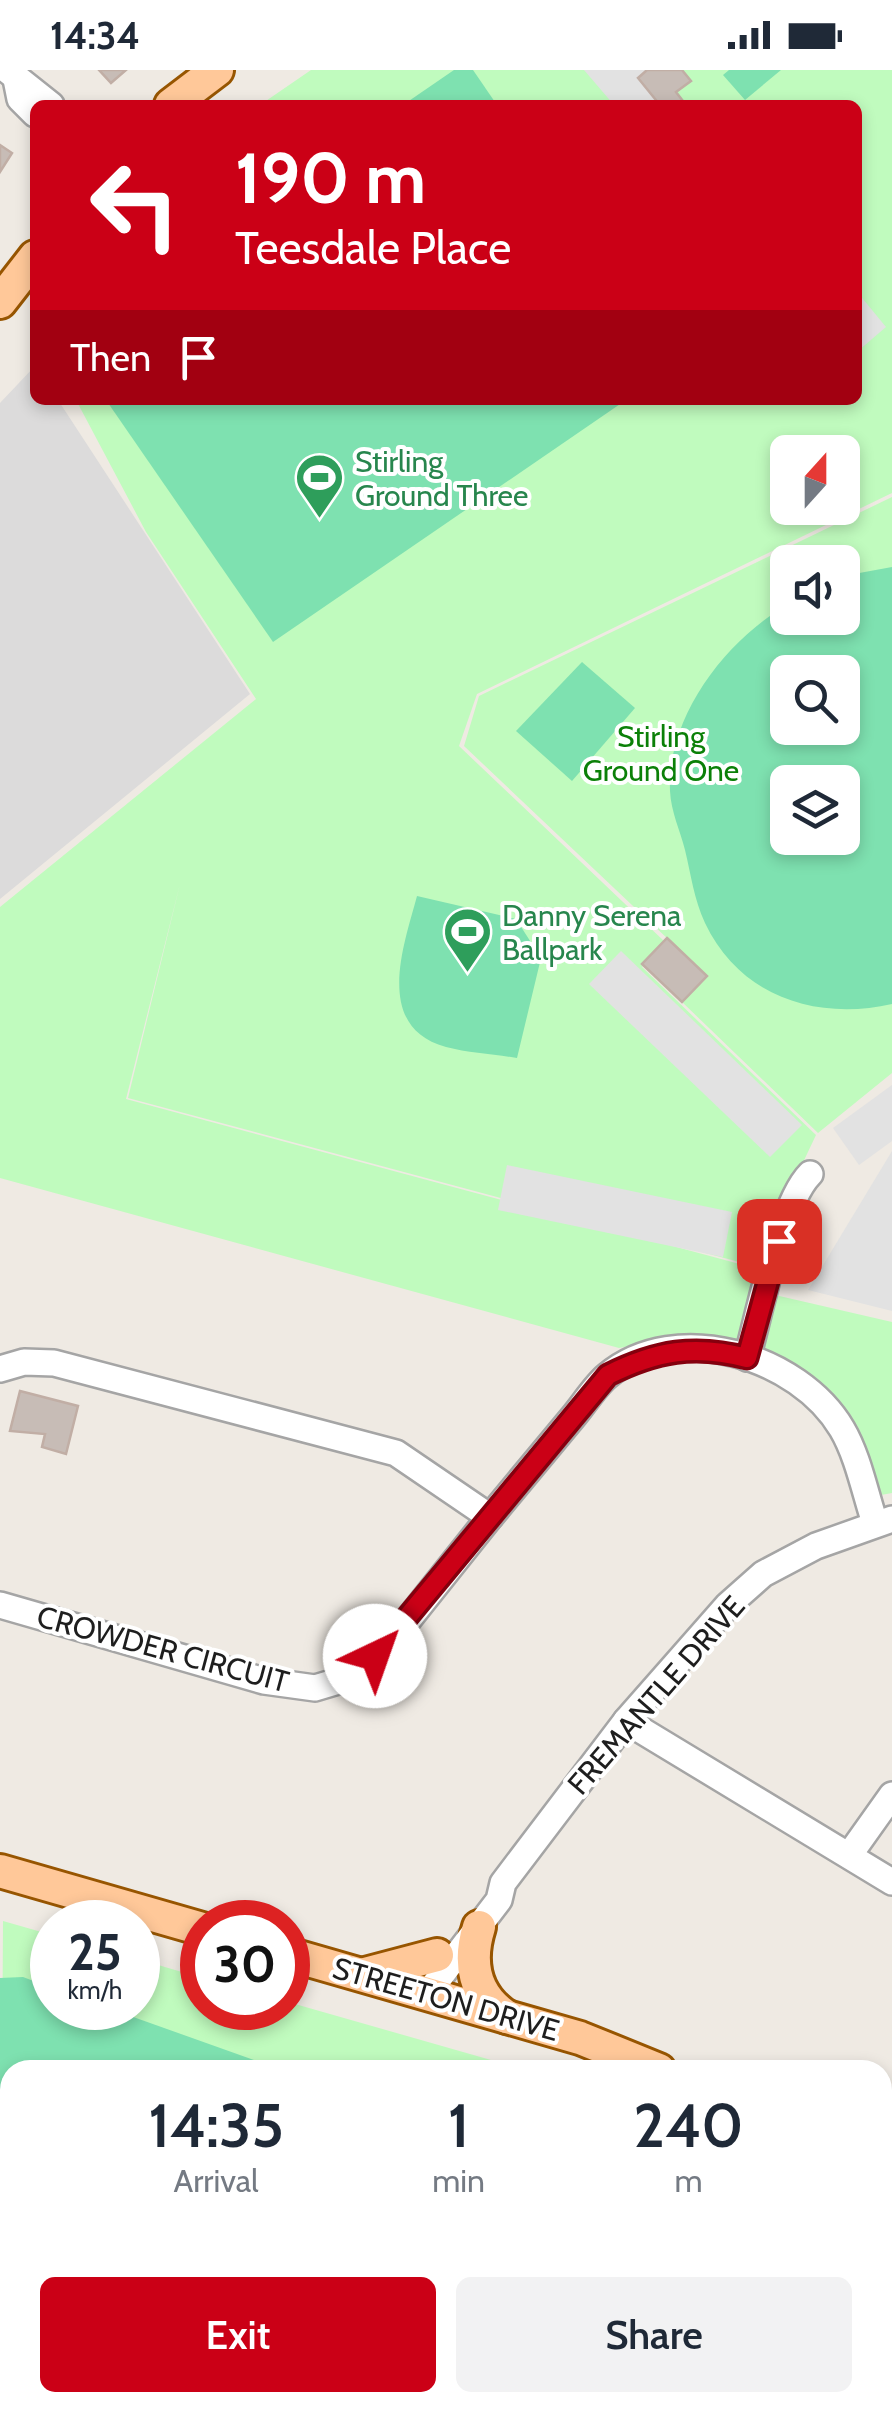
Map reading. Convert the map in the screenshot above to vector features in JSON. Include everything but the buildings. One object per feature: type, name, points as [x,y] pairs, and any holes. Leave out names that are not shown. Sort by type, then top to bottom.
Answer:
[{"type":"main road","points":[[178,100],[217,70]]},
{"type":"main road","points":[[0,302],[30,263]]},
{"type":"main road","points":[[0,1871],[180,1923]]},
{"type":"main road","points":[[479,1927],[472,1968],[486,1998],[507,2017]]},
{"type":"main road","points":[[360,1975],[437,1954]]},
{"type":"main road","name":"STREETON DRIVE","points":[[310,1960],[580,2038],[634,2060]]},
{"type":"street","points":[[12,74],[46,100]]},
{"type":"street","points":[[12,74],[20,99],[30,109]]},
{"type":"street","points":[[747,1358],[779,1241],[801,1182],[810,1174]]},
{"type":"street","name":"CROWDER CIRCUIT","points":[[0,1605],[264,1682],[315,1688],[355,1676],[396,1635],[608,1375],[643,1357],[675,1349],[715,1349],[747,1358],[796,1382],[842,1430],[884,1521]]},
{"type":"street","points":[[0,1369],[24,1362],[54,1364],[396,1453],[490,1517]]},
{"type":"street","name":"FREMANTLE DRIVE","points":[[418,1991],[479,1927],[499,1900],[503,1883],[626,1721],[728,1605],[764,1574],[884,1521]]},
{"type":"street","points":[[626,1721],[892,1882]]},
{"type":"street","points":[[850,1854],[892,1795]]},
{"type":"street","name":"FREMANTLE DRIVE","points":[[418,1991],[437,1954],[486,1890],[503,1883]]},
{"type":"shaded area","points":[[584,70],[645,70],[670,100],[610,100]]},
{"type":"shaded area","points":[[862,298],[886,327],[862,348]]},
{"type":"shaded area","points":[[30,371],[30,405],[61,405],[250,694],[0,899],[0,403]]},
{"type":"shaded area","points":[[621,951],[802,1125],[770,1157],[589,984]]},
{"type":"shaded area","points":[[892,1085],[892,1141],[859,1165],[833,1128]]},
{"type":"shaded area","points":[[892,1151],[892,1311],[808,1290]]},
{"type":"shaded area","points":[[507,1165],[732,1212],[723,1257],[498,1210]]},
{"type":"green space","points":[[311,70],[892,70],[892,493],[860,508],[860,435],[770,435],[770,525],[826,525],[785,545],[770,545],[770,552],[477,694],[459,746],[665,942],[642,967],[816,1135],[754,1266],[128,1098],[180,884],[126,1099],[762,1270],[741,1344],[664,1340],[619,1348],[0,1178],[0,907],[256,699],[146,532],[79,405],[862,405],[862,100],[267,100]]},
{"type":"green space","points":[[454,70],[473,70],[494,100],[410,100]]},
{"type":"green space","points":[[729,70],[781,70],[745,100],[723,75]]},
{"type":"green space","name":"Stirling Ground Three","points":[[109,405],[619,405],[273,642]]},
{"type":"green space","name":"Stirling Ground One","points":[[892,497],[892,1073],[818,1133],[682,1002],[707,976],[464,746],[479,696],[770,556],[770,635],[860,635],[860,545],[792,545],[834,525],[860,525],[860,512]]},
{"type":"green space","points":[[892,567],[892,1004],[836,1009],[784,998],[760,986],[720,948],[698,905],[670,791],[678,736],[704,684],[722,660],[770,616],[770,635],[860,635],[860,573]]},
{"type":"green space","points":[[582,662],[635,708],[572,781],[516,731]]},
{"type":"green space","name":"Danny Serena Ballpark","points":[[417,896],[516,919],[541,958],[517,1058],[446,1047],[423,1037],[409,1022],[401,1003],[399,982]]},
{"type":"green space","points":[[775,1295],[892,1322],[892,1493],[881,1495],[838,1412],[759,1342]]},
{"type":"green space","points":[[3,1921],[30,1929],[30,2030],[160,2030],[160,1966],[180,1971],[180,2030],[310,2030],[310,2008],[491,2060],[2,2060]]},
{"type":"green space","points":[[23,1977],[30,1980],[30,2030],[160,2030],[160,2027],[254,2060],[0,2060],[0,1978]]},
{"type":"place","name":"Stirling Ground Three","points":[[320,520]]},
{"type":"place","name":"Danny Serena Ballpark","points":[[467,974]]},
{"type":"route","points":[[375,1656],[608,1375],[643,1357],[675,1349],[715,1349],[747,1358],[779,1241]]}]
